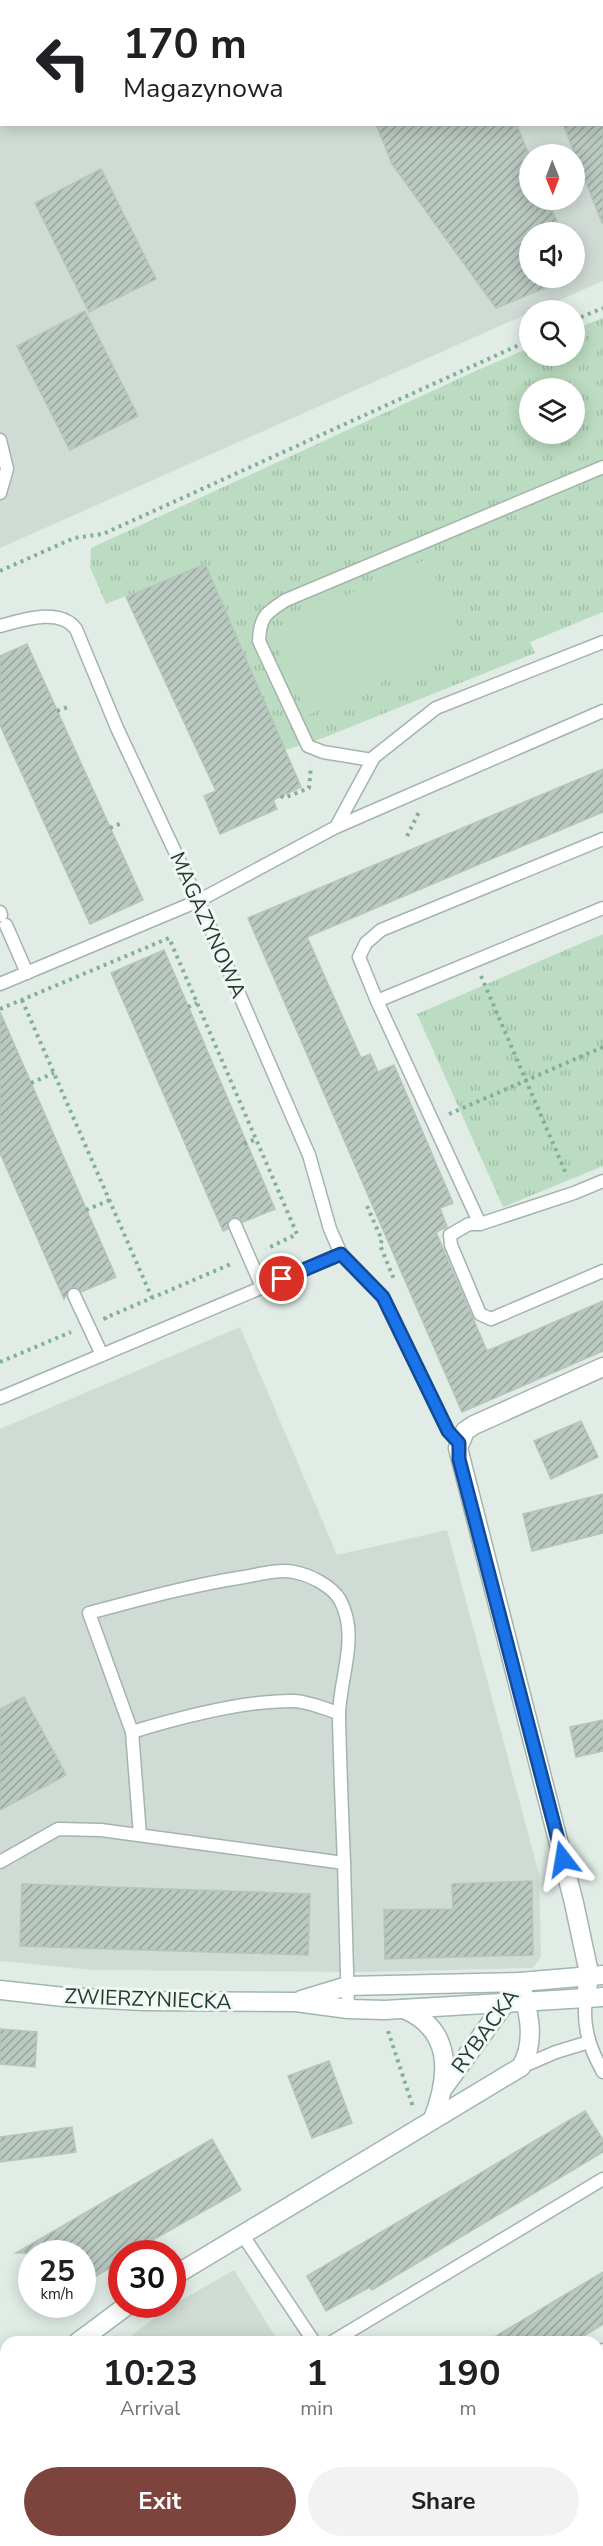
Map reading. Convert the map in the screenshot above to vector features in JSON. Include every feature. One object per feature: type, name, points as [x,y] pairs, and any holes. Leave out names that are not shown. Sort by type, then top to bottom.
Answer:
[{"type":"street","points":[[459,1443],[465,1431],[474,1425],[603,1367]]},
{"type":"street","name":"MAGAZYNOWA","points":[[459,1443],[459,1459],[574,1903],[596,1976],[595,1998]]},
{"type":"street","name":"ZWIERZYNIECKA","points":[[296,2001],[348,1986],[520,1982],[596,1976]]},
{"type":"street","name":"RYBACKA","points":[[186,2268],[521,2067],[530,2049],[531,2038],[526,2003],[520,1982]]},
{"type":"street","name":"RYBACKA","points":[[443,2088],[520,1982]]},
{"type":"street","name":"ZWIERZYNIECKA","points":[[0,1990],[64,1997],[144,2001],[296,2001],[348,2009],[402,2009],[595,1998]]},
{"type":"street","name":"RYBACKA","points":[[402,2009],[419,2016],[435,2032],[441,2044],[445,2068],[443,2088],[433,2118]]},
{"type":"street","points":[[86,2336],[110,2318]]},
{"type":"lane","points":[[0,440],[8,470],[0,494]]},
{"type":"lane","points":[[372,760],[323,752],[308,746],[259,641],[260,625],[266,614],[286,600],[603,467]]},
{"type":"lane","name":"MAGAZYNOWA","points":[[0,626],[49,617],[64,619],[76,629],[117,728],[198,901],[309,1155],[330,1229],[341,1254],[383,1297],[448,1431],[459,1443]]},
{"type":"lane","points":[[336,827],[372,760],[436,708],[603,642]]},
{"type":"lane","points":[[0,984],[198,901],[336,827],[603,711]]},
{"type":"lane","points":[[480,1224],[359,957],[366,943],[381,930],[603,839]]},
{"type":"lane","points":[[377,1001],[603,908]]},
{"type":"lane","points":[[2,918],[27,973]]},
{"type":"lane","points":[[603,1181],[480,1224],[469,1224],[450,1235],[451,1245],[480,1314],[491,1319],[603,1271]]},
{"type":"lane","points":[[234,1225],[262,1287]]},
{"type":"lane","points":[[0,1398],[341,1254]]},
{"type":"lane","points":[[74,1295],[102,1355]]},
{"type":"lane","points":[[140,1835],[132,1732],[89,1613],[196,1585],[273,1572],[293,1572],[309,1576],[326,1585],[339,1599],[346,1618],[349,1653],[339,1713],[348,2009]]},
{"type":"lane","points":[[132,1732],[171,1720],[268,1702],[296,1701],[339,1713]]},
{"type":"lane","points":[[0,1862],[58,1829],[101,1830],[344,1863]]},
{"type":"lane","points":[[595,1998],[585,2018],[589,2042],[603,2072]]},
{"type":"lane","points":[[521,2067],[556,2052],[589,2042]]},
{"type":"lane","points":[[342,2336],[603,2179]]},
{"type":"lane","points":[[242,2234],[310,2336]]},
{"type":"path","points":[[585,315],[603,308]]},
{"type":"path","points":[[0,571],[74,538],[103,534],[519,345]]},
{"type":"path","points":[[57,711],[71,706]]},
{"type":"path","points":[[281,796],[284,798],[309,788],[308,746]]},
{"type":"path","points":[[110,828],[122,823]]},
{"type":"path","points":[[0,1009],[169,938],[297,1234],[265,1248],[268,1256]]},
{"type":"path","points":[[475,962],[574,1193]]},
{"type":"path","points":[[22,1000],[152,1298]]},
{"type":"path","points":[[188,1006],[197,1003]]},
{"type":"path","points":[[433,1121],[603,1047]]},
{"type":"path","points":[[31,1083],[54,1073]]},
{"type":"path","points":[[244,1144],[256,1139]]},
{"type":"path","points":[[86,1210],[110,1200]]},
{"type":"path","points":[[367,1206],[382,1240],[380,1245],[398,1288]]},
{"type":"path","points":[[108,1325],[105,1318],[230,1264],[234,1271]]},
{"type":"path","points":[[0,1362],[71,1332],[75,1340]]},
{"type":"path","points":[[386,2025],[415,2110]]},
{"type":"shaded area","points":[[0,126],[603,126],[603,281],[559,300],[519,300],[519,317],[0,548]]},
{"type":"shaded area","points":[[240,1327],[337,1555],[447,1530],[539,1874],[541,1957],[533,1968],[369,1972],[94,1970],[0,1961],[0,1429]]},
{"type":"shaded area","points":[[234,2270],[275,2336],[131,2336],[155,2318],[186,2318],[186,2297]]},
{"type":"green space","points":[[603,318],[603,612],[530,642],[535,653],[323,738],[285,750],[205,564],[106,604],[90,567],[91,548],[519,352],[519,366],[585,366],[585,325]]},
{"type":"green space","points":[[427,559],[466,643],[308,715],[269,631]]},
{"type":"green space","points":[[603,934],[603,1166],[503,1207],[417,1014]]},
{"type":"building","points":[[377,126],[517,126],[524,144],[519,144],[519,210],[552,210],[557,222],[519,222],[519,288],[545,288],[496,308],[392,164]]},
{"type":"building","points":[[564,126],[603,126],[603,223],[585,180],[585,144],[571,144]]},
{"type":"building","points":[[101,169],[156,279],[89,312],[35,203]]},
{"type":"building","points":[[85,311],[138,416],[70,450],[17,346]]},
{"type":"building","points":[[205,564],[301,787],[273,800],[277,809],[220,834],[204,796],[216,791],[126,597]]},
{"type":"building","points":[[27,644],[143,900],[90,924],[0,725],[0,656]]},
{"type":"building","points":[[603,769],[603,812],[307,937],[361,1058],[370,1054],[378,1072],[394,1065],[453,1203],[440,1208],[447,1227],[436,1232],[487,1351],[603,1301],[603,1351],[462,1412],[248,918]]},
{"type":"building","points":[[164,950],[275,1209],[243,1222],[239,1218],[232,1217],[228,1221],[228,1229],[223,1231],[111,973]]},
{"type":"building","points":[[0,1012],[116,1277],[81,1292],[78,1288],[71,1287],[64,1299],[0,1153]]},
{"type":"building","points":[[581,1421],[598,1457],[551,1479],[534,1441]]},
{"type":"building","points":[[603,1494],[603,1533],[532,1551],[523,1514]]},
{"type":"building","points":[[24,1697],[66,1775],[0,1810],[0,1709]]},
{"type":"building","points":[[603,1720],[603,1751],[576,1757],[570,1727]]},
{"type":"building","points":[[532,1881],[533,1955],[385,1959],[384,1910],[453,1909],[452,1884]]},
{"type":"building","points":[[22,1884],[310,1894],[308,1955],[20,1946]]},
{"type":"building","points":[[0,2029],[37,2032],[35,2067],[0,2064]]},
{"type":"building","points":[[329,2061],[352,2123],[312,2138],[288,2076]]},
{"type":"building","points":[[585,2111],[603,2140],[603,2152],[372,2290],[370,2287],[326,2311],[307,2276]]},
{"type":"building","points":[[72,2127],[76,2152],[0,2162],[0,2137]]},
{"type":"building","points":[[212,2139],[241,2190],[152,2240],[108,2240],[108,2269],[96,2276],[96,2240],[38,2240]]},
{"type":"building","points":[[603,2272],[603,2324],[584,2336],[496,2336]]},
{"type":"route","points":[[282,1279],[341,1254],[383,1297],[448,1431],[459,1443],[459,1459],[563,1859]]}]
